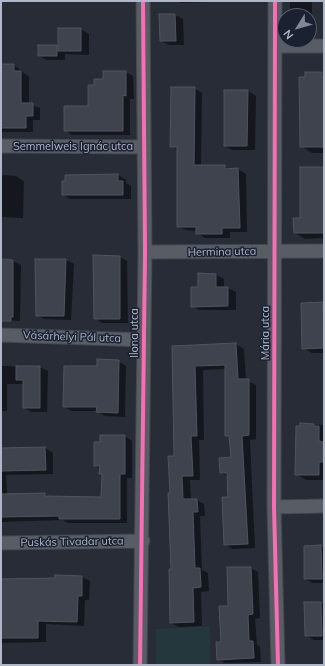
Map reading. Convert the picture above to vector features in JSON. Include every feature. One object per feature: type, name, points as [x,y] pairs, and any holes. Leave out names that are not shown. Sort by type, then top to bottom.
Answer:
[{"type":"street","name":"Ilona utca","points":[[140,665],[143,541],[145,252],[143,1]]},
{"type":"street","name":"Mária utca","points":[[275,1],[276,251],[274,506],[278,665]]},
{"type":"street","points":[[275,46],[324,46]]},
{"type":"street","name":"Semmelweis Ignác utca","points":[[1,146],[144,147]]},
{"type":"street","name":"Hermina utca","points":[[145,252],[324,251]]},
{"type":"street","name":"Vásárhelyi Pál utca","points":[[1,335],[144,340]]},
{"type":"street","points":[[274,506],[324,506]]},
{"type":"street","name":"Puskás Tivadar utca","points":[[1,543],[143,541]]},
{"type":"shaded area","points":[[210,626],[210,665],[156,665],[156,629]]},
{"type":"building","points":[[159,14],[175,14],[176,41],[160,41]]},
{"type":"building","points":[[58,28],[81,28],[81,51],[58,51]]},
{"type":"building","points":[[38,45],[57,45],[57,56],[38,56]]},
{"type":"building","points":[[1,64],[14,64],[14,71],[21,71],[21,103],[33,103],[33,116],[26,116],[26,128],[1,128]]},
{"type":"building","points":[[103,71],[126,71],[126,96],[123,95],[123,131],[64,131],[64,106],[88,106],[88,85],[94,85],[94,79],[103,79]]},
{"type":"building","points":[[305,72],[322,72],[322,77],[324,77],[324,147],[300,147],[299,77],[305,77]]},
{"type":"building","points":[[171,87],[195,87],[194,165],[225,165],[225,169],[238,168],[240,228],[222,228],[222,234],[196,234],[196,227],[177,227],[177,147],[170,147]]},
{"type":"building","points":[[224,90],[248,90],[247,146],[224,146]]},
{"type":"building","points":[[300,167],[324,167],[324,233],[294,233],[293,218],[300,218]]},
{"type":"building","points":[[118,174],[118,181],[123,181],[123,195],[62,195],[62,181],[65,181],[65,175]]},
{"type":"building","points":[[93,255],[120,256],[120,319],[94,319]]},
{"type":"building","points":[[1,259],[13,260],[13,317],[11,317],[11,321],[1,321]]},
{"type":"building","points":[[35,259],[66,259],[64,316],[36,316]]},
{"type":"building","points":[[198,273],[216,274],[216,287],[228,287],[228,306],[191,307],[191,287],[198,287]]},
{"type":"building","points":[[323,302],[324,348],[302,349],[301,303]]},
{"type":"building","points":[[236,343],[238,379],[249,379],[249,435],[242,436],[248,544],[224,545],[222,497],[228,497],[227,473],[220,473],[219,458],[231,457],[229,436],[225,436],[225,365],[195,366],[197,436],[191,436],[193,476],[182,476],[183,499],[197,499],[198,512],[193,512],[195,568],[200,568],[201,587],[193,588],[194,622],[170,623],[169,569],[171,569],[168,456],[174,456],[172,346]]},
{"type":"building","points":[[97,359],[119,360],[118,413],[96,412],[97,407],[63,407],[64,366],[97,366]]},
{"type":"building","points":[[16,366],[40,366],[40,408],[23,408],[23,380],[16,380]]},
{"type":"building","points":[[300,423],[319,426],[319,441],[323,442],[323,462],[319,462],[319,475],[295,475],[296,426],[300,426]]},
{"type":"building","points":[[100,435],[125,435],[125,474],[120,474],[120,519],[59,519],[59,516],[1,517],[1,494],[45,493],[45,496],[101,497],[102,474],[99,474],[100,466],[94,466],[94,442],[100,442]]},
{"type":"building","points":[[45,447],[46,470],[1,471],[1,448]]},
{"type":"building","points":[[321,545],[322,579],[304,579],[304,546]]},
{"type":"building","points":[[227,567],[251,567],[253,614],[248,615],[249,641],[253,641],[254,658],[217,660],[216,642],[221,642],[219,606],[228,606]]},
{"type":"building","points":[[55,575],[82,576],[82,596],[78,596],[77,622],[38,621],[38,638],[1,638],[1,579],[55,578]]},
{"type":"building","points":[[304,602],[321,602],[322,636],[305,636]]},
{"type":"cycle path","points":[[140,665],[145,252],[143,1]]},
{"type":"cycle path","points":[[275,1],[274,507],[278,665]]}]
